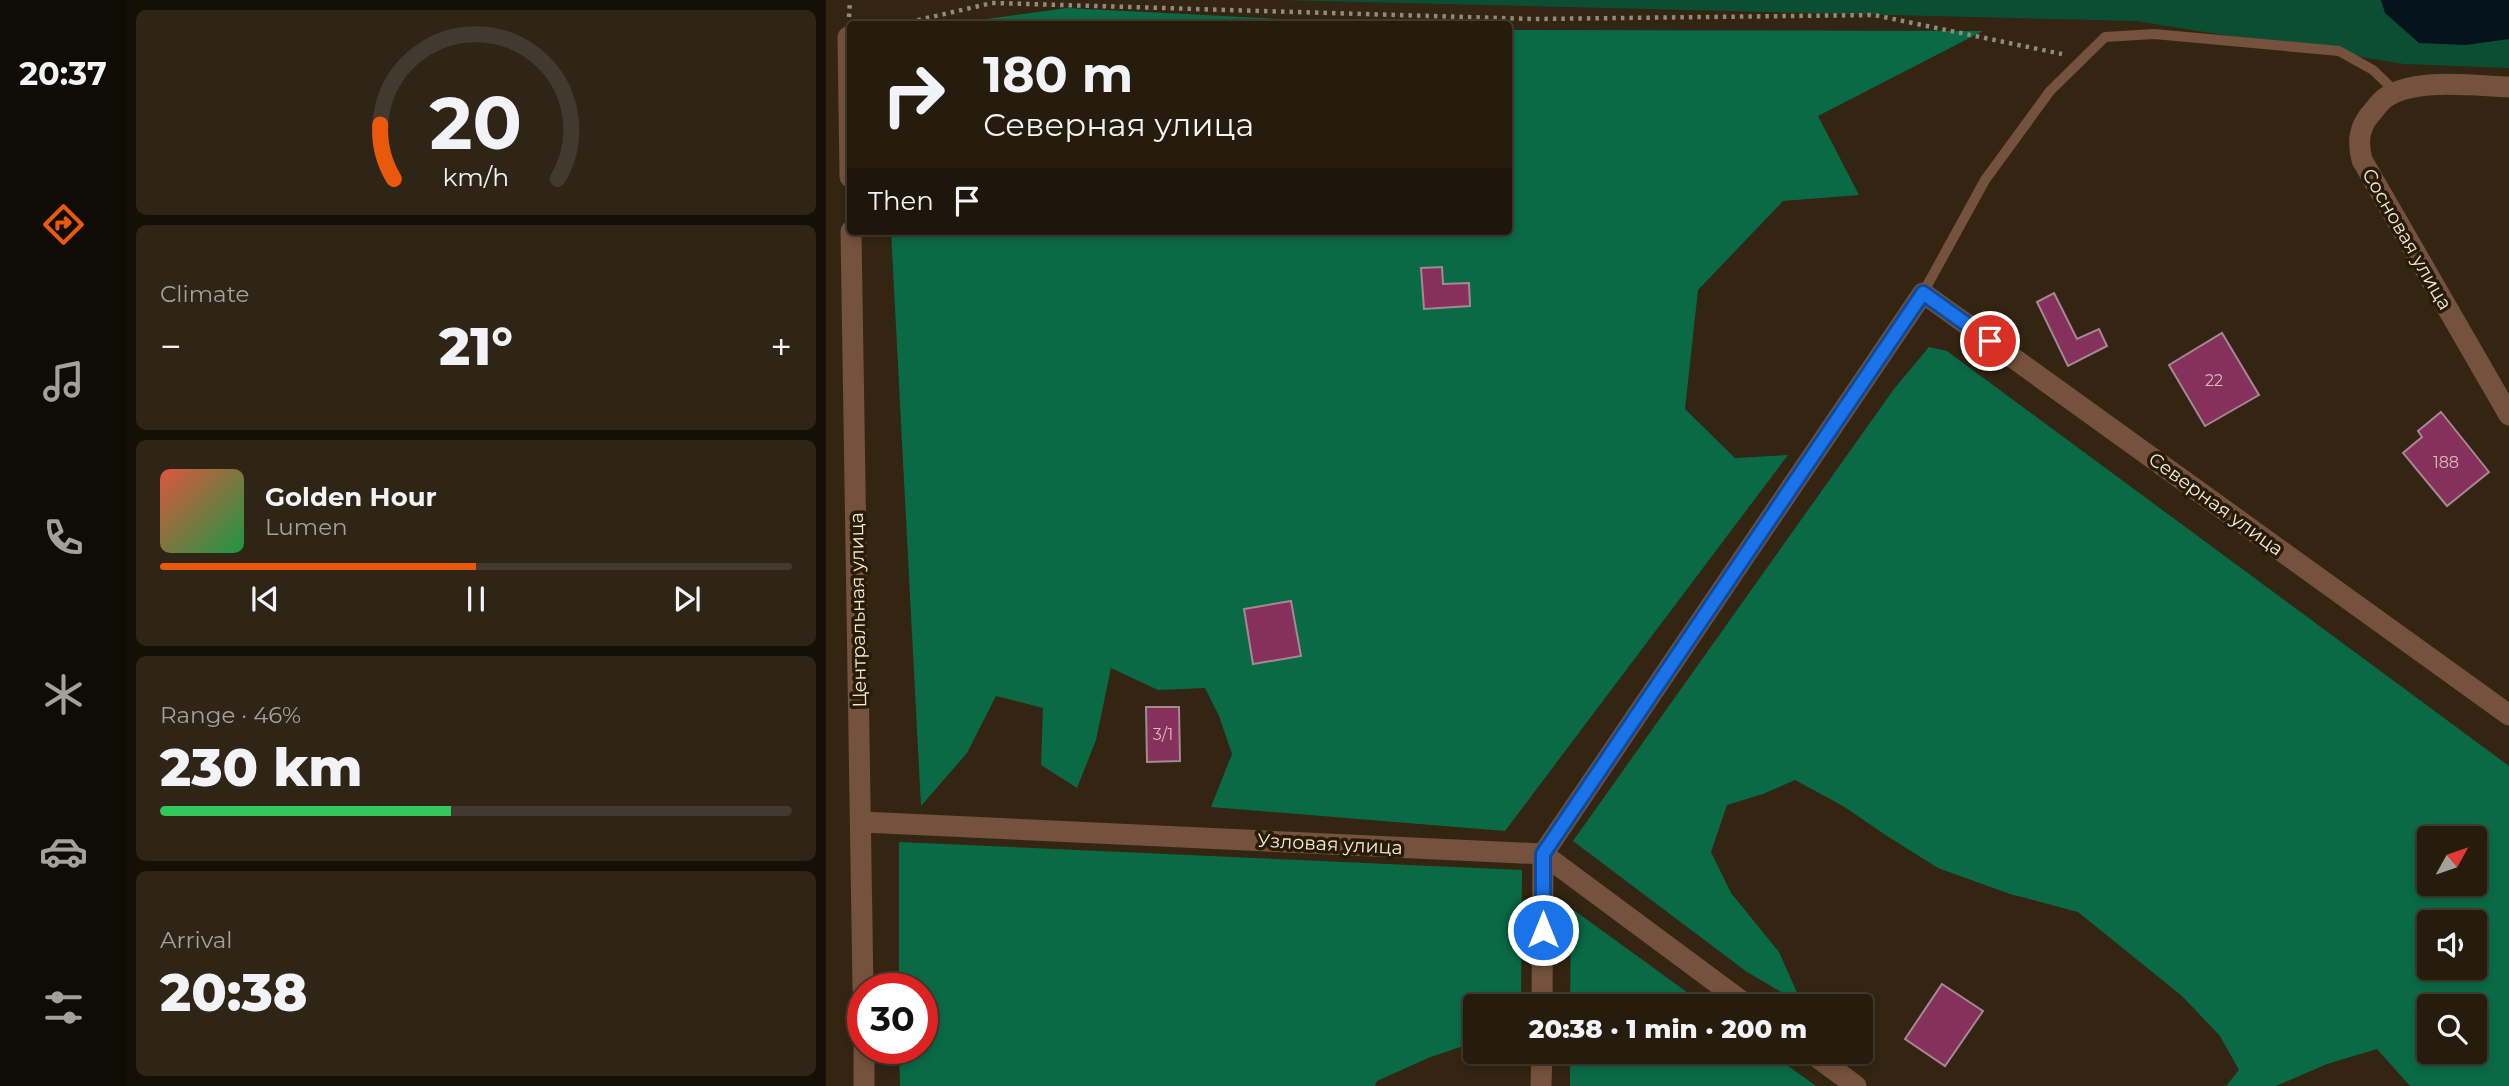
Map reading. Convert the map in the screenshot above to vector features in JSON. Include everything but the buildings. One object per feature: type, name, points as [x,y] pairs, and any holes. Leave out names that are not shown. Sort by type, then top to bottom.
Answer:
[{"type":"street","name":"Сосновая улица","points":[[2509,87],[2432,85],[2407,89],[2385,98],[2368,116],[2357,140],[2362,160],[2509,415]]},
{"type":"street","name":"Центральная улица","points":[[852,235],[863,973]]},
{"type":"street","name":"Северная улица","points":[[1923,293],[2509,715]]},
{"type":"street","points":[[1542,994],[1543,854],[1923,293]]},
{"type":"street","name":"Узловая улица","points":[[862,822],[1543,854]]},
{"type":"street","points":[[1543,854],[1732,994]]},
{"type":"street","points":[[864,1064],[864,1086]]},
{"type":"street","points":[[1541,1086],[1542,1064]]},
{"type":"street","points":[[1826,1064],[1856,1086]]},
{"type":"lane","points":[[1923,293],[1985,180],[2050,91],[2105,37],[2154,34],[2339,51],[2372,70],[2397,93]]},
{"type":"path","points":[[914,21],[992,3],[1534,19],[1874,15],[2084,58]]},
{"type":"green space","points":[[1279,0],[2509,0],[2509,68],[2404,64],[2136,21]]},
{"type":"green space","points":[[1067,8],[1320,21],[971,21]]},
{"type":"green space","points":[[1512,30],[1983,31],[1818,116],[1859,195],[1783,201],[1698,290],[1685,409],[1735,458],[1788,455],[1505,831],[1211,807],[1232,754],[1219,716],[1205,688],[1158,690],[1111,668],[1096,740],[1077,788],[1041,765],[1043,708],[996,696],[967,753],[921,806],[891,235],[1512,235]]},
{"type":"green space","points":[[1929,347],[1947,351],[2509,766],[2509,1086],[2410,1086],[2377,1049],[2327,1064],[2276,1086],[2226,1086],[2239,1070],[2220,1036],[2182,996],[2078,912],[2010,894],[1938,868],[1843,806],[1795,780],[1727,805],[1711,852],[1731,893],[1779,952],[1798,994],[1785,994],[1747,972],[1573,841],[1894,389]]},
{"type":"green space","points":[[899,842],[1522,870],[1521,994],[1463,994],[1463,1046],[1428,1058],[1377,1081],[1375,1086],[900,1086],[899,1064],[938,1064],[938,973],[899,973]]},
{"type":"green space","points":[[1571,908],[1689,994],[1570,994]]},
{"type":"green space","points":[[1570,1064],[1786,1064],[1816,1086],[1570,1086]]},
{"type":"shaded area","points":[[2381,0],[2509,0],[2509,39],[2466,45],[2419,43],[2385,13]]},
{"type":"route","points":[[1543,930],[1543,854],[1923,293],[1990,341]]}]
